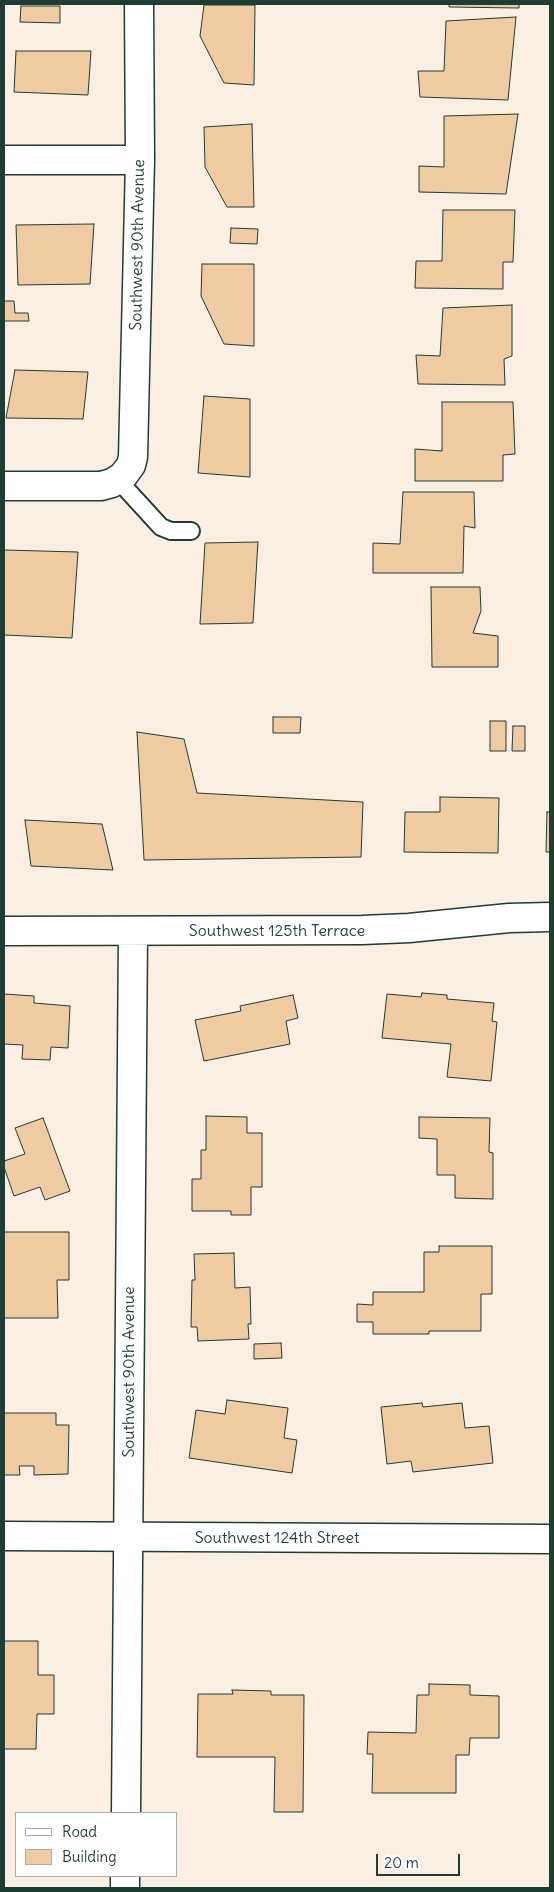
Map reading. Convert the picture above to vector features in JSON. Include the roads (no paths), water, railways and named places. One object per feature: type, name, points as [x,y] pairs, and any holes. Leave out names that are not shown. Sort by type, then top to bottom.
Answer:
[{"type":"street","name":"Southwest 90th Avenue","points":[[118,480],[127,472],[133,457],[140,160],[139,4]]},
{"type":"street","points":[[4,160],[140,160]]},
{"type":"street","points":[[4,486],[100,486],[118,480]]},
{"type":"street","name":"Southwest 125th Terrace","points":[[4,931],[362,930],[409,928],[509,918],[550,917]]},
{"type":"street","name":"Southwest 90th Avenue","points":[[126,1812],[133,931]]},
{"type":"street","name":"Southwest 124th Street","points":[[4,1536],[550,1539]]},
{"type":"lane","points":[[118,480],[161,527],[171,531],[191,531]]}]
